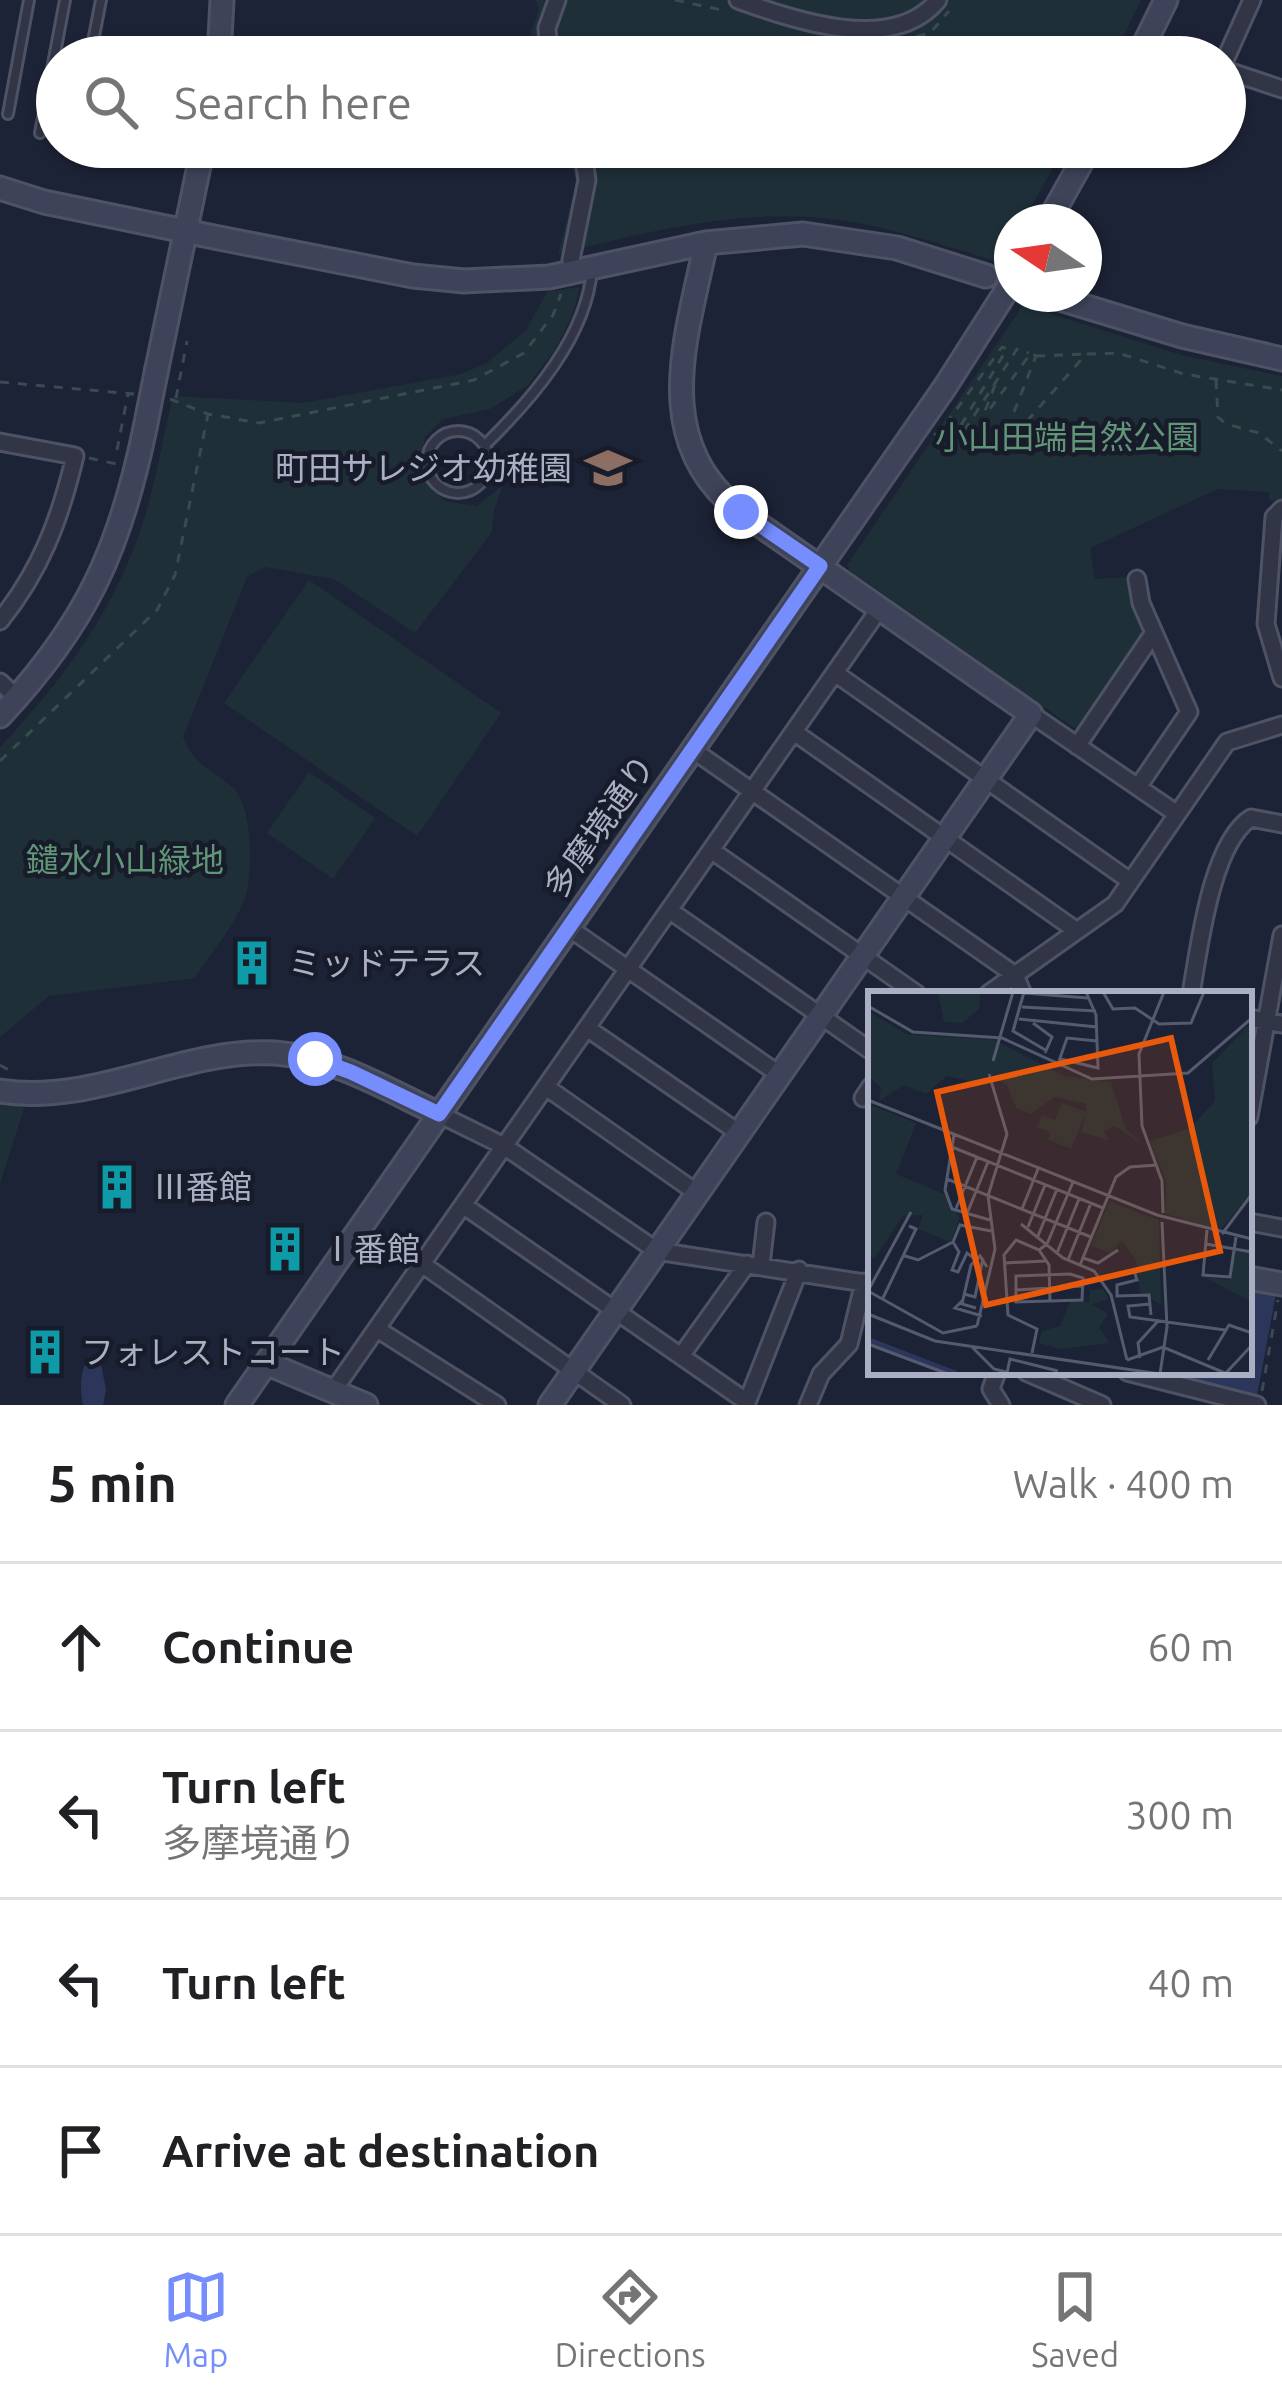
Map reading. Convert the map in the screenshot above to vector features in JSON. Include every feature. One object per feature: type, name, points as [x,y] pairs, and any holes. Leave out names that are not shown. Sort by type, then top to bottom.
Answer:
[{"type":"street","points":[[220,36],[222,0]]},
{"type":"street","points":[[548,36],[557,0]]},
{"type":"street","points":[[738,0],[816,25],[861,28],[897,27],[920,19],[938,0]]},
{"type":"street","points":[[1148,36],[1166,0]]},
{"type":"street","points":[[1236,36],[1252,0]]},
{"type":"street","points":[[1246,77],[1282,89]]},
{"type":"street","points":[[0,716],[8,690],[69,632],[100,578],[122,524],[198,168]]},
{"type":"street","points":[[581,264],[585,168]]},
{"type":"street","points":[[1058,204],[1078,168]]},
{"type":"street","points":[[0,188],[44,202],[413,276],[464,281],[508,281],[581,264],[774,235],[828,236],[897,248],[986,276]]},
{"type":"street","points":[[706,243],[680,385],[689,443],[721,495],[1177,814]]},
{"type":"street","name":"多摩境通り","points":[[237,1405],[994,309]]},
{"type":"street","points":[[1102,312],[1282,358]]},
{"type":"street","points":[[0,442],[76,456],[50,542],[0,621]]},
{"type":"street","points":[[1282,509],[1274,517],[1266,625],[1282,678]]},
{"type":"street","points":[[1137,579],[1141,604],[1189,712],[1138,787]]},
{"type":"street","points":[[333,1391],[880,608]]},
{"type":"street","points":[[1077,746],[1153,634]]},
{"type":"street","points":[[835,673],[1130,881]]},
{"type":"street","points":[[550,1405],[1031,714]]},
{"type":"street","points":[[992,991],[1115,904],[1227,742],[1282,725]]},
{"type":"street","points":[[794,731],[1077,931]]},
{"type":"street","points":[[693,750],[1015,975],[1022,991]]},
{"type":"street","points":[[1192,991],[1210,886],[1240,825],[1251,818],[1282,824]]},
{"type":"street","points":[[711,850],[912,991]]},
{"type":"street","points":[[669,910],[868,1049]]},
{"type":"street","points":[[569,928],[780,1075]]},
{"type":"street","points":[[1252,1100],[1282,935]]},
{"type":"street","points":[[587,1028],[739,1133]]},
{"type":"street","points":[[7,1086],[74,1092],[224,1056],[274,1053],[331,1064],[505,1146],[657,1251],[868,1283],[849,1343],[820,1374],[808,1405]]},
{"type":"street","points":[[546,1087],[697,1193]]},
{"type":"street","points":[[463,1205],[746,1404],[799,1270]]},
{"type":"street","points":[[1252,1223],[1282,1228]]},
{"type":"street","points":[[681,1356],[754,1264],[765,1228]]},
{"type":"street","points":[[422,1264],[622,1405]]},
{"type":"street","points":[[1252,1279],[1282,1284]]},
{"type":"street","points":[[376,1329],[497,1405]]},
{"type":"street","points":[[266,1364],[366,1405]]},
{"type":"street","points":[[994,1375],[992,1396],[1000,1405]]},
{"type":"street","points":[[1033,1375],[1102,1405]]},
{"type":"street","points":[[1141,1375],[1258,1405]]},
{"type":"lane","points":[[8,114],[29,0]]},
{"type":"lane","points":[[58,36],[65,0]]},
{"type":"lane","points":[[94,36],[101,0]]},
{"type":"lane","points":[[485,445],[516,415],[556,361],[580,315],[581,264]]},
{"type":"lane","points":[[468,432],[485,445],[490,466],[486,477],[470,491],[449,492],[432,478],[428,456],[439,437],[468,432]]},
{"type":"path","points":[[187,341],[173,399],[241,422],[283,420],[474,380],[524,352],[553,315],[563,287]]},
{"type":"path","points":[[932,434],[938,435],[1002,346],[1007,349],[955,435],[959,439],[1017,349],[1033,355],[1118,353],[1160,369],[1282,390]]},
{"type":"path","points":[[1033,355],[1012,417],[1010,432],[1016,435],[1087,354]]},
{"type":"path","points":[[995,385],[987,413],[1033,355]]},
{"type":"path","points":[[1216,380],[1219,417],[1226,424],[1259,433],[1282,452]]},
{"type":"path","points":[[0,382],[131,394],[117,450]]},
{"type":"path","points":[[0,761],[157,610],[175,574],[208,414]]},
{"type":"path","points":[[76,456],[123,466]]},
{"type":"path","points":[[0,1065],[14,1073],[7,1086]]},
{"type":"path","points":[[1258,1405],[1282,1284]]},
{"type":"green space","points":[[535,0],[1141,0],[1123,36],[532,36],[539,10]]},
{"type":"green space","points":[[573,168],[1053,168],[1032,204],[994,204],[994,260],[860,223],[780,216],[684,226],[558,254],[576,184]]},
{"type":"green space","name":"鑓水小山緑地","points":[[580,287],[554,351],[528,385],[490,409],[443,419],[425,437],[420,472],[444,501],[477,506],[503,485],[492,532],[415,633],[334,579],[265,567],[247,577],[183,737],[199,761],[240,798],[250,841],[241,908],[195,978],[49,996],[0,1037],[0,747],[77,654],[122,576],[146,511],[173,396],[303,403],[461,374],[487,363],[526,330],[547,292]]},
{"type":"green space","name":"小山田端自然公園","points":[[1018,312],[1045,312],[1181,355],[1282,376],[1282,501],[1269,500],[1269,492],[1218,489],[1090,548],[1095,579],[1129,577],[1143,631],[1082,727],[1074,728],[849,570],[848,564]]},
{"type":"green space","points":[[309,580],[501,713],[417,836],[224,703]]},
{"type":"green space","points":[[309,772],[375,818],[333,879],[267,833]]},
{"type":"green space","points":[[0,1105],[24,1108],[0,1184]]},
{"type":"water","points":[[1252,1287],[1276,1294],[1257,1396],[1174,1375],[1252,1375]]},
{"type":"water","points":[[90,1358],[101,1364],[106,1390],[103,1405],[83,1405],[82,1373]]},
{"type":"place","name":"町田サレジオ幼稚園","points":[[608,468]]},
{"type":"place","name":"ミッドテラス","points":[[252,963]]},
{"type":"place","name":"Ⅲ番館","points":[[117,1187]]},
{"type":"place","name":"Ⅰ番館","points":[[285,1249]]},
{"type":"place","name":"フォレストコート","points":[[45,1352]]},
{"type":"route","points":[[315,1059],[439,1114],[820,566],[741,512]]}]
